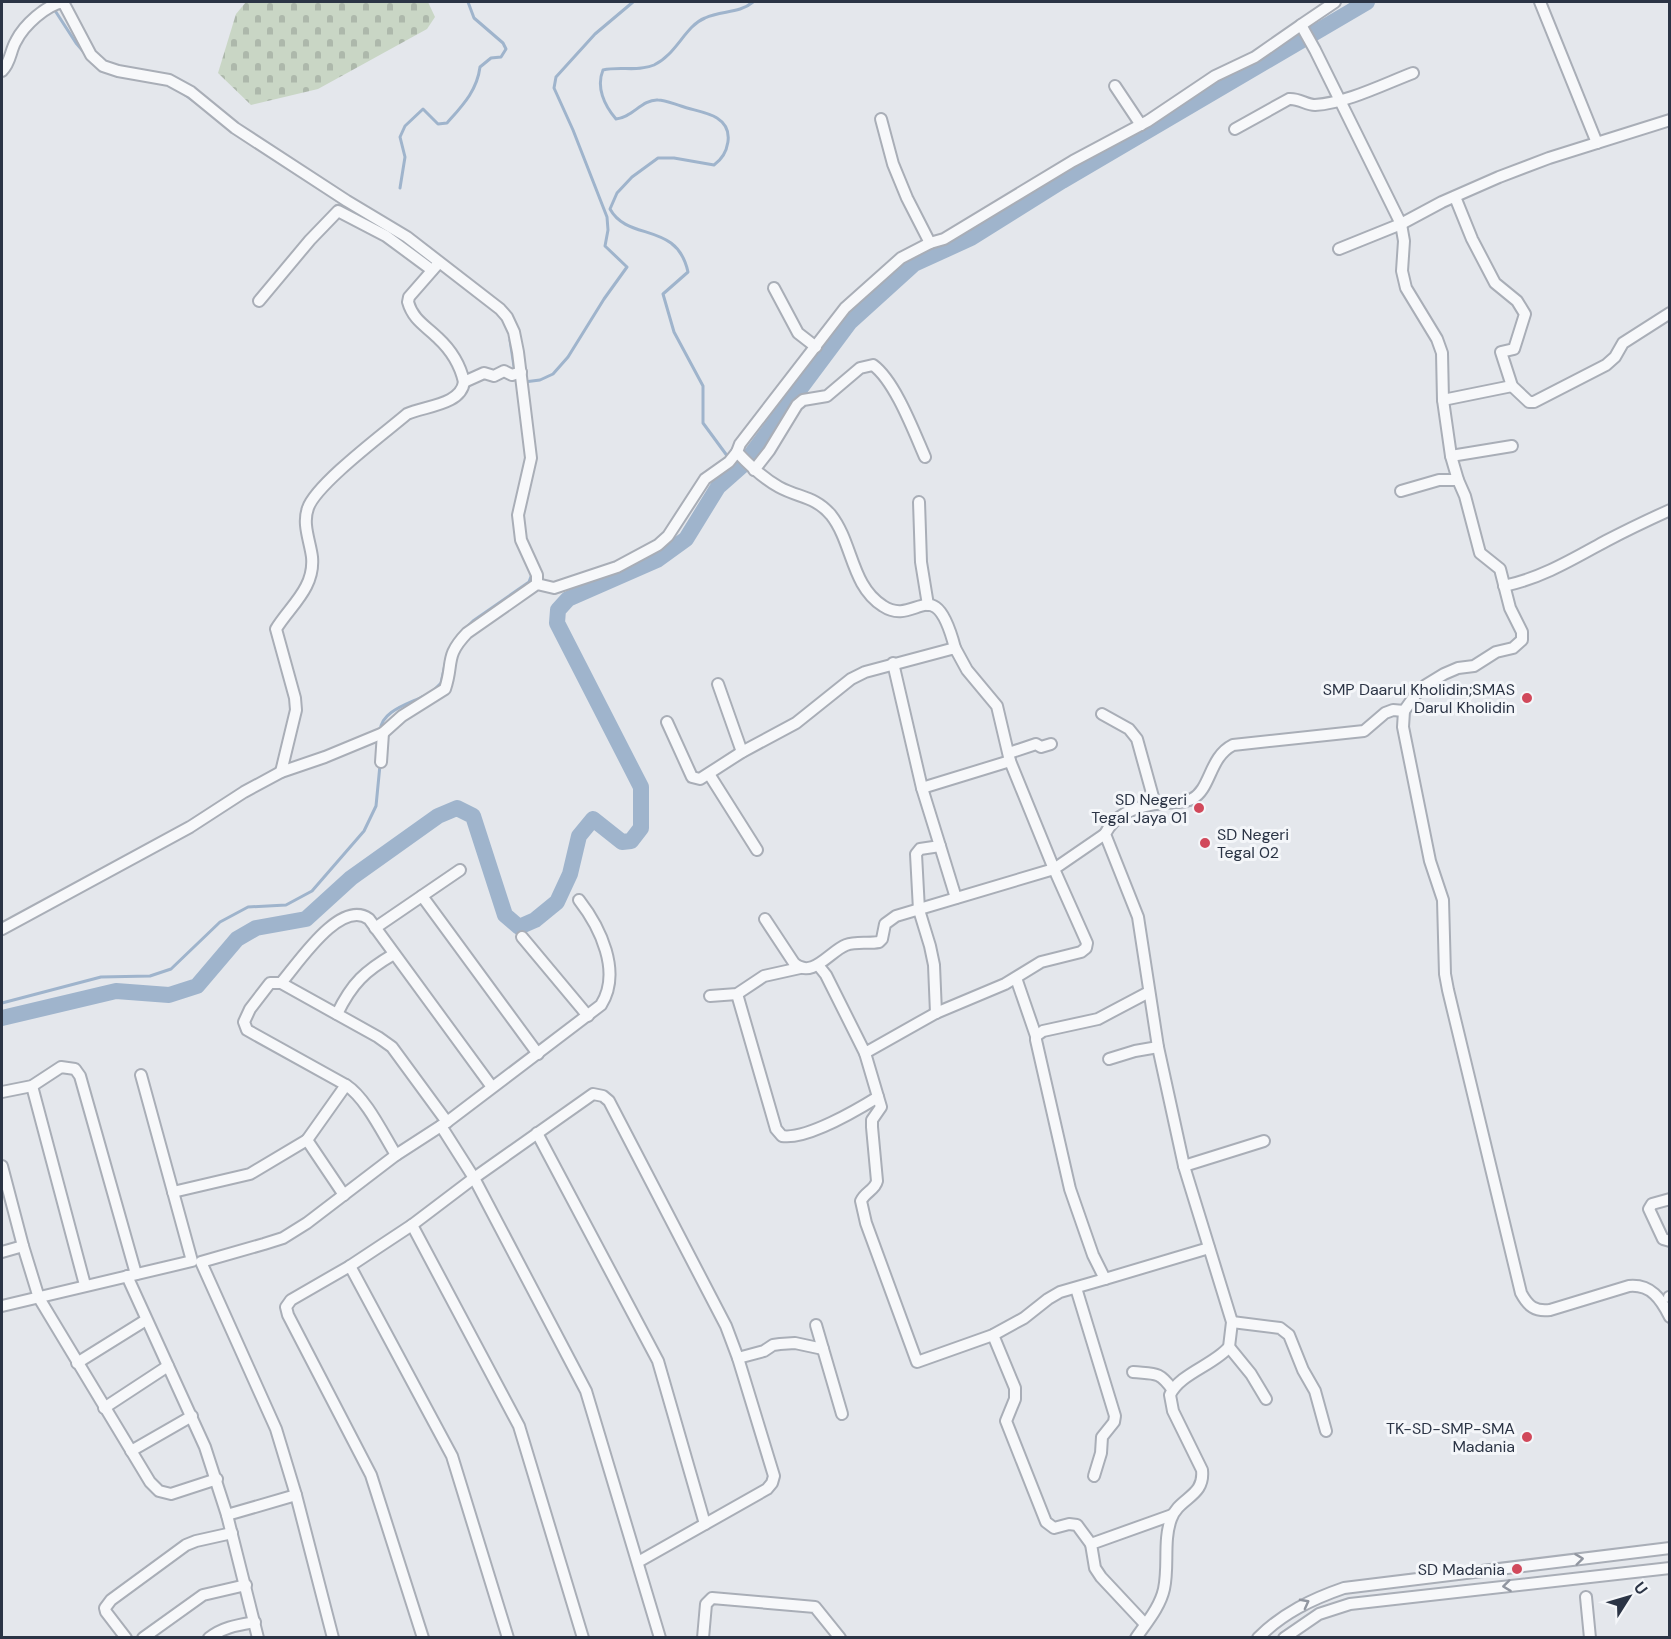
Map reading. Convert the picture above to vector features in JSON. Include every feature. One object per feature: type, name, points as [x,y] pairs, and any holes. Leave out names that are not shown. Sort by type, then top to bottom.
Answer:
[{"type":"street","points":[[2,71],[10,60],[16,41],[50,6],[63,2],[91,56],[104,66],[118,71],[169,80],[191,92],[235,128],[407,237],[436,266]]},
{"type":"street","points":[[2,929],[190,827],[244,792],[281,772],[380,734],[402,716],[445,689],[450,658],[457,643],[467,633],[537,584],[554,588],[617,567],[658,545],[668,536],[705,479],[724,466],[737,452],[740,444],[838,316],[897,261],[930,243],[944,239],[1073,161],[1140,125],[1215,76],[1255,57],[1303,29],[1320,6],[1335,2]]},
{"type":"street","points":[[1540,2],[1597,143]]},
{"type":"street","points":[[1303,29],[1401,224],[1404,241],[1403,278],[1406,288],[1439,346],[1443,365],[1443,400],[1451,456],[1458,480],[1465,496],[1480,553],[1500,569],[1510,608],[1522,632],[1519,645],[1496,652],[1474,666],[1444,674],[1416,694],[1404,711],[1402,727],[1430,861],[1443,900],[1445,974],[1448,990],[1521,1293],[1526,1303],[1541,1311],[1638,1285],[1653,1292],[1670,1317]]},
{"type":"street","points":[[1235,129],[1289,99],[1298,99],[1314,105],[1340,100],[1413,73]]},
{"type":"street","points":[[1115,86],[1140,125]]},
{"type":"street","points":[[881,119],[893,164],[930,243]]},
{"type":"street","points":[[1339,249],[1549,158],[1670,120]]},
{"type":"street","points":[[1455,197],[1472,239],[1495,283],[1516,301],[1525,314],[1514,349],[1501,352],[1512,386],[1529,402],[1534,402],[1606,365],[1615,357],[1623,343],[1670,312]]},
{"type":"street","points":[[259,302],[310,240],[338,211],[436,266],[507,317],[514,332],[517,374],[531,458],[518,516],[521,540],[537,574],[537,584]]},
{"type":"street","points":[[281,772],[296,710],[295,698],[276,629],[298,602],[308,582],[312,566],[306,527],[309,505],[339,472],[407,414],[420,408],[452,400],[464,388],[461,369],[453,355],[438,337],[414,316],[408,302],[436,266]]},
{"type":"street","points":[[774,288],[798,333],[816,347]]},
{"type":"street","points":[[754,470],[769,451],[797,405],[803,400],[827,396],[860,368],[873,365],[884,377],[909,420],[925,457]]},
{"type":"street","points":[[464,382],[483,373],[494,376],[504,371],[517,374]]},
{"type":"street","points":[[1443,400],[1512,386]]},
{"type":"street","points":[[1451,456],[1512,446]]},
{"type":"street","points":[[737,452],[754,470],[781,488],[819,503],[831,515],[840,529],[861,581],[876,601],[892,610],[928,605],[943,613],[949,624],[955,648],[967,670],[997,706],[1009,757],[1087,946],[1081,952],[1041,962],[1005,984],[936,1013],[865,1053]]},
{"type":"street","points":[[1401,491],[1440,480],[1458,480]]},
{"type":"street","points":[[920,502],[921,562],[928,605]]},
{"type":"street","points":[[1504,586],[1538,577],[1558,568],[1622,532],[1670,510]]},
{"type":"street","points":[[667,722],[692,777],[698,780],[742,752],[796,723],[851,680],[865,672],[955,648]]},
{"type":"street","points":[[893,663],[922,788],[956,898]]},
{"type":"street","points":[[718,684],[742,752]]},
{"type":"street","points":[[710,996],[737,994],[764,976],[800,968],[808,969],[849,944],[879,942],[889,920],[896,916],[1054,869],[1105,834],[1109,825],[1121,815],[1155,804],[1185,801],[1197,795],[1221,753],[1233,745],[1364,731],[1385,713],[1393,710],[1404,711]]},
{"type":"street","points":[[1102,714],[1129,729],[1137,739],[1155,804]]},
{"type":"street","points":[[380,734],[381,762]]},
{"type":"street","points":[[922,788],[1009,757],[1036,744],[1041,747],[1051,744]]},
{"type":"street","points":[[709,774],[757,850]]},
{"type":"street","points":[[1090,1544],[1172,1515],[1200,1487],[1203,1480],[1202,1470],[1170,1402],[1173,1389],[1184,1379],[1223,1354],[1229,1347],[1232,1322],[1184,1166],[1158,1047],[1138,917],[1105,834]]},
{"type":"street","points":[[936,1013],[934,964],[918,910],[916,853],[920,849],[940,846]]},
{"type":"street","points":[[375,928],[460,870]]},
{"type":"street","points":[[422,896],[538,1054]]},
{"type":"street","points":[[2,1305],[197,1262],[283,1238],[307,1223],[396,1155],[444,1124],[602,1005],[608,995],[609,980],[605,944],[591,914],[579,900]]},
{"type":"street","points":[[281,983],[317,938],[332,927],[359,914],[369,919],[492,1087]]},
{"type":"street","points":[[765,919],[800,968]]},
{"type":"street","points":[[522,937],[588,1016]]},
{"type":"street","points":[[337,1014],[357,980],[377,963],[394,954]]},
{"type":"street","points":[[818,965],[826,975],[865,1053],[881,1107],[872,1120],[877,1181],[861,1201],[866,1223],[917,1362],[993,1335],[1024,1318],[1054,1296],[1209,1248]]},
{"type":"street","points":[[1016,978],[1036,1036],[1070,1189],[1093,1255],[1105,1279]]},
{"type":"street","points":[[396,1155],[352,1088],[247,1030],[244,1022],[250,1009],[270,983],[281,983],[392,1047],[444,1124],[586,1391],[660,1638]]},
{"type":"street","points":[[1036,1036],[1043,1031],[1098,1019],[1149,992]]},
{"type":"street","points":[[737,994],[776,1129],[782,1136],[797,1134],[839,1120],[878,1097]]},
{"type":"street","points":[[1109,1059],[1158,1047]]},
{"type":"street","points":[[2,1092],[32,1086],[61,1067],[75,1069],[80,1076],[131,1275],[146,1320],[192,1416],[217,1479],[258,1638]]},
{"type":"street","points":[[141,1076],[173,1192],[197,1262],[272,1417],[296,1495],[333,1638]]},
{"type":"street","points":[[173,1192],[250,1174],[307,1140],[346,1085]]},
{"type":"street","points":[[32,1086],[86,1285]]},
{"type":"street","points":[[423,1638],[371,1474],[286,1307],[291,1300],[350,1266],[412,1225],[592,1094],[603,1096],[609,1101],[722,1318],[738,1358],[774,1476],[767,1489],[638,1562]]},
{"type":"street","points":[[537,1133],[658,1361],[705,1524]]},
{"type":"street","points":[[307,1140],[344,1195]]},
{"type":"street","points":[[1184,1166],[1264,1141]]},
{"type":"street","points":[[2,1166],[5,1195],[39,1298],[150,1482],[165,1494],[180,1492],[217,1479]]},
{"type":"street","points":[[1670,1199],[1652,1204],[1649,1209],[1663,1239],[1670,1241]]},
{"type":"street","points":[[412,1225],[519,1426],[583,1638]]},
{"type":"street","points":[[2,1252],[23,1246]]},
{"type":"street","points":[[350,1266],[452,1456],[508,1638]]},
{"type":"street","points":[[1076,1288],[1115,1416],[1114,1422],[1102,1437],[1101,1453],[1094,1476]]},
{"type":"street","points":[[77,1363],[146,1320]]},
{"type":"street","points":[[1232,1322],[1280,1328],[1289,1335],[1303,1370],[1316,1390],[1326,1431]]},
{"type":"street","points":[[816,1325],[842,1414]]},
{"type":"street","points":[[993,1335],[1015,1388],[1015,1399],[1006,1421],[1046,1522],[1051,1528],[1069,1524],[1077,1525],[1090,1544],[1095,1568],[1101,1577],[1145,1624]]},
{"type":"street","points":[[738,1358],[780,1344],[795,1343],[823,1349]]},
{"type":"street","points":[[1229,1347],[1251,1374],[1266,1399]]},
{"type":"street","points":[[104,1408],[168,1366]]},
{"type":"street","points":[[1133,1372],[1164,1377],[1173,1389]]},
{"type":"street","points":[[131,1451],[192,1416]]},
{"type":"street","points":[[227,1515],[296,1495]]},
{"type":"street","points":[[1136,1638],[1155,1610],[1164,1588],[1168,1528],[1172,1515]]},
{"type":"street","points":[[126,1638],[106,1612],[105,1608],[111,1600],[186,1545],[232,1533]]},
{"type":"street","points":[[1258,1638],[1288,1613],[1312,1599],[1344,1588],[1670,1548]]},
{"type":"street","points":[[1552,1562],[1553,1581]]},
{"type":"street","points":[[1284,1638],[1319,1614],[1350,1604],[1670,1568]]},
{"type":"street","points":[[143,1638],[203,1595],[246,1585]]},
{"type":"street","points":[[1586,1597],[1590,1638]]},
{"type":"street","points":[[703,1638],[706,1604],[712,1598],[815,1607],[840,1638]]},
{"type":"street","points":[[209,1638],[232,1626],[255,1622]]},
{"type":"green space","points":[[246,2],[428,2],[435,17],[427,29],[318,89],[251,105],[218,73],[236,14]]},
{"type":"waterway","points":[[400,188],[405,157],[400,137],[405,126],[423,109],[438,124],[447,123],[472,91],[480,67],[491,58],[501,57],[506,49],[503,43],[474,18],[468,2]]},
{"type":"waterway","points":[[524,382],[540,380],[553,374],[568,357],[627,267],[605,246],[608,230],[607,217],[554,88],[556,77],[595,34],[633,2]]},
{"type":"waterway","points":[[728,457],[703,423],[703,386],[674,332],[663,294],[688,272],[682,256],[674,245],[663,238],[628,226],[610,209],[617,193],[632,177],[658,158],[674,158],[714,165],[726,149],[727,129],[713,116],[661,100],[647,102],[622,118],[616,119],[605,102],[600,83],[603,70],[642,68],[654,65],[669,54],[698,22],[748,6],[753,2]]},
{"type":"waterway","points":[[2,1018],[116,991],[169,995],[197,986],[237,939],[256,928],[306,919],[351,878],[438,816],[457,808],[473,816],[505,915],[519,927],[535,920],[557,902],[570,874],[579,836],[593,819],[622,842],[631,841],[641,828],[641,787],[557,623],[558,610],[568,599],[657,560],[686,539],[718,487],[744,464],[850,322],[914,264],[971,238],[1062,181],[1367,2]]},
{"type":"waterway","points":[[54,9],[76,43],[94,64]]},
{"type":"waterway","points":[[184,94],[198,104]]},
{"type":"waterway","points":[[510,340],[515,373]]},
{"type":"waterway","points":[[466,628],[529,582],[532,574]]},
{"type":"waterway","points":[[434,690],[441,683],[447,655]]},
{"type":"waterway","points":[[380,731],[385,718],[390,713],[424,696]]},
{"type":"waterway","points":[[2,1003],[101,977],[150,976],[171,969],[220,922],[248,907],[286,905],[312,891],[364,831],[376,806],[380,765]]},
{"type":"place","name":"SMP Daarul Kholidin;SMAS Darul Kholidin","points":[[1527,698]]},
{"type":"place","name":"SD Negeri Tegal Jaya 01","points":[[1199,808]]},
{"type":"place","name":"SD Negeri Tegal 02","points":[[1205,843]]},
{"type":"place","name":"TK-SD-SMP-SMA Madania","points":[[1527,1437]]},
{"type":"place","name":"SD Madania","points":[[1517,1569]]}]
